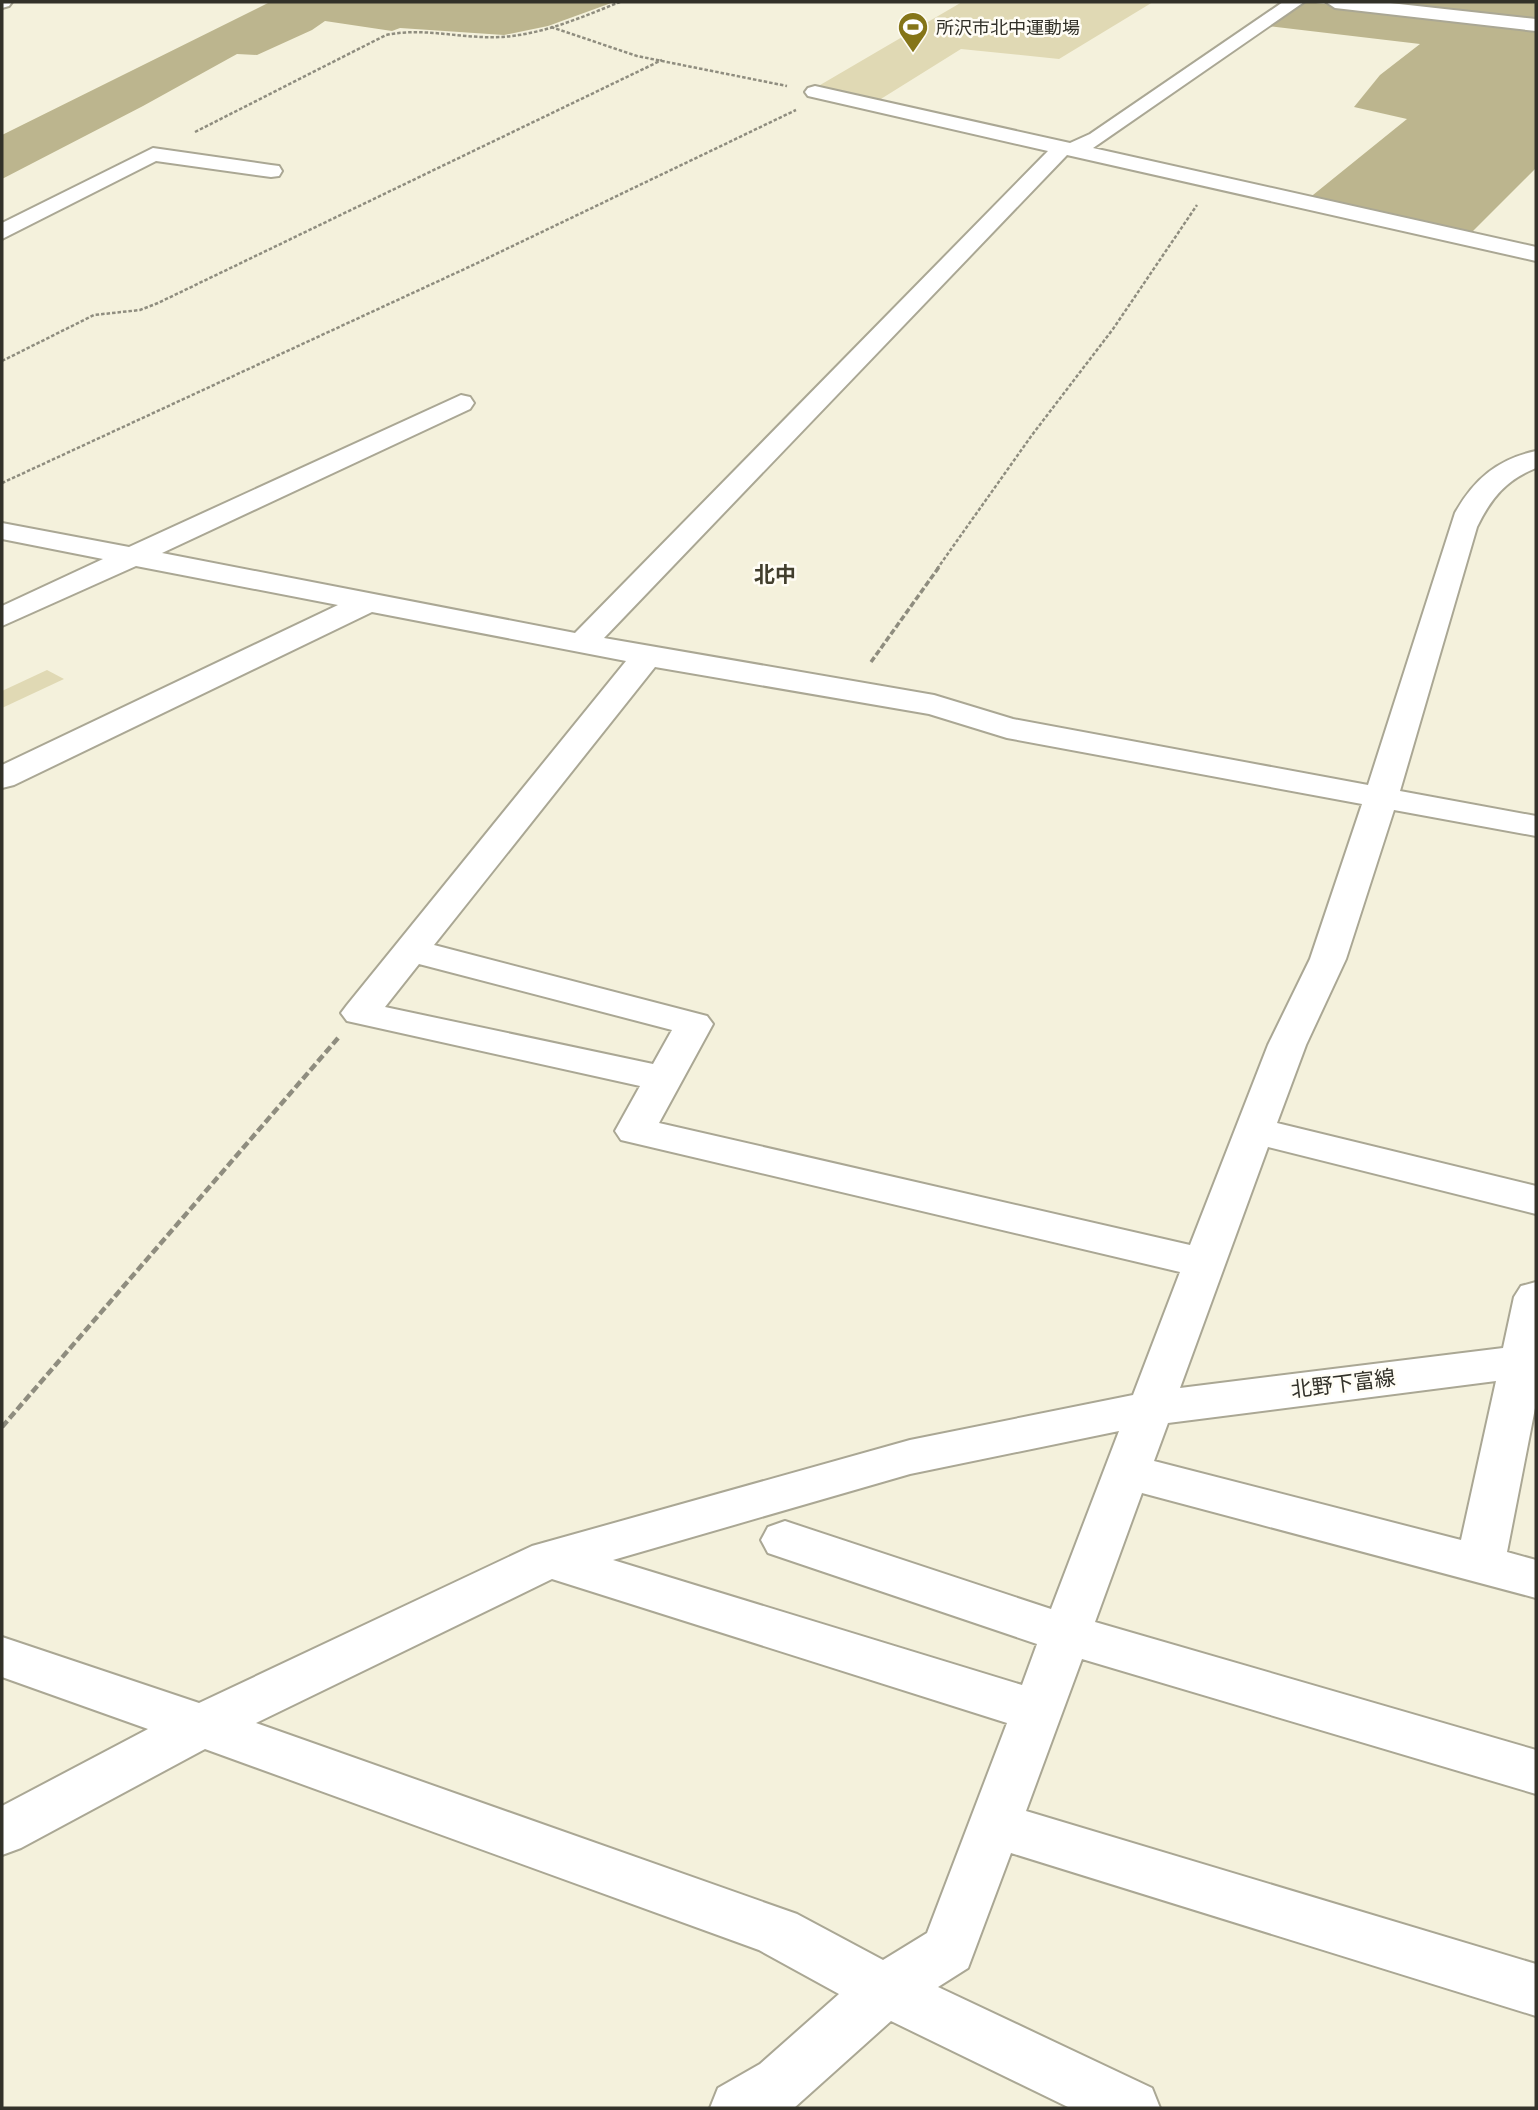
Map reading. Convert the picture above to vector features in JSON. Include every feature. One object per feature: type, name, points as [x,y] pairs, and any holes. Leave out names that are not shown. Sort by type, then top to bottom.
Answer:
[{"type":"street","points":[[582,643],[1067,149],[1097,138],[1295,2]]},
{"type":"street","points":[[1335,2],[1536,25]]},
{"type":"street","points":[[822,93],[1536,254]]},
{"type":"street","points":[[2,232],[153,153],[271,172]]},
{"type":"street","points":[[2,617],[461,403]]},
{"type":"street","points":[[739,2108],[781,2084],[885,1990],[948,1950],[1254,1130],[1287,1045],[1328,959],[1381,798],[1463,527],[1476,497],[1494,478],[1536,459]]},
{"type":"street","points":[[2,531],[647,656],[934,705],[1007,727],[1536,827]]},
{"type":"street","points":[[2,778],[368,603]]},
{"type":"street","points":[[647,656],[360,1013],[664,1079]]},
{"type":"street","points":[[410,950],[694,1024],[635,1131],[1204,1263]]},
{"type":"street","points":[[1254,1130],[1536,1200]]},
{"type":"street","points":[[1480,1564],[1530,1361],[1536,1297]]},
{"type":"street","name":"北野下富線","points":[[2,1832],[201,1726],[550,1559],[910,1457],[1150,1408],[1530,1361]]},
{"type":"street","points":[[1126,1471],[1536,1579]]},
{"type":"street","points":[[785,1540],[1066,1634],[1536,1772]]},
{"type":"street","points":[[550,1559],[1037,1712]]},
{"type":"street","points":[[2,1657],[777,1932],[885,1990],[1131,2108]]},
{"type":"street","points":[[995,1825],[1536,1990]]},
{"type":"path","points":[[153,153],[386,35],[416,31],[500,37],[550,27],[620,2]]},
{"type":"path","points":[[550,27],[575,38],[662,60],[822,93]]},
{"type":"path","points":[[2,361],[94,316],[141,310],[158,303],[662,60]]},
{"type":"path","points":[[2,484],[471,266],[822,93]]},
{"type":"path","points":[[851,690],[1032,435],[1113,330],[1214,182]]},
{"type":"path","points":[[2,1427],[360,1013]]},
{"type":"shaded area","points":[[270,2],[614,2],[548,26],[504,35],[400,28],[392,31],[325,21],[312,30],[257,55],[237,54],[2,179],[2,135]]},
{"type":"shaded area","name":"所沢市北中運動場","points":[[962,2],[1153,2],[1059,59],[961,49],[876,102],[815,88]]},
{"type":"shaded area","points":[[1361,2],[1536,2],[1536,21]]},
{"type":"shaded area","points":[[1298,3],[1536,28],[1536,168],[1469,235],[1308,199],[1407,119],[1354,107],[1380,75],[1420,44],[1267,26]]},
{"type":"shaded area","points":[[47,670],[64,679],[2,708],[2,691]]},
{"type":"place","name":"所沢市北中運動場","points":[[913,54]]},
{"type":"district","name":"北中","points":[[775,574]]}]
